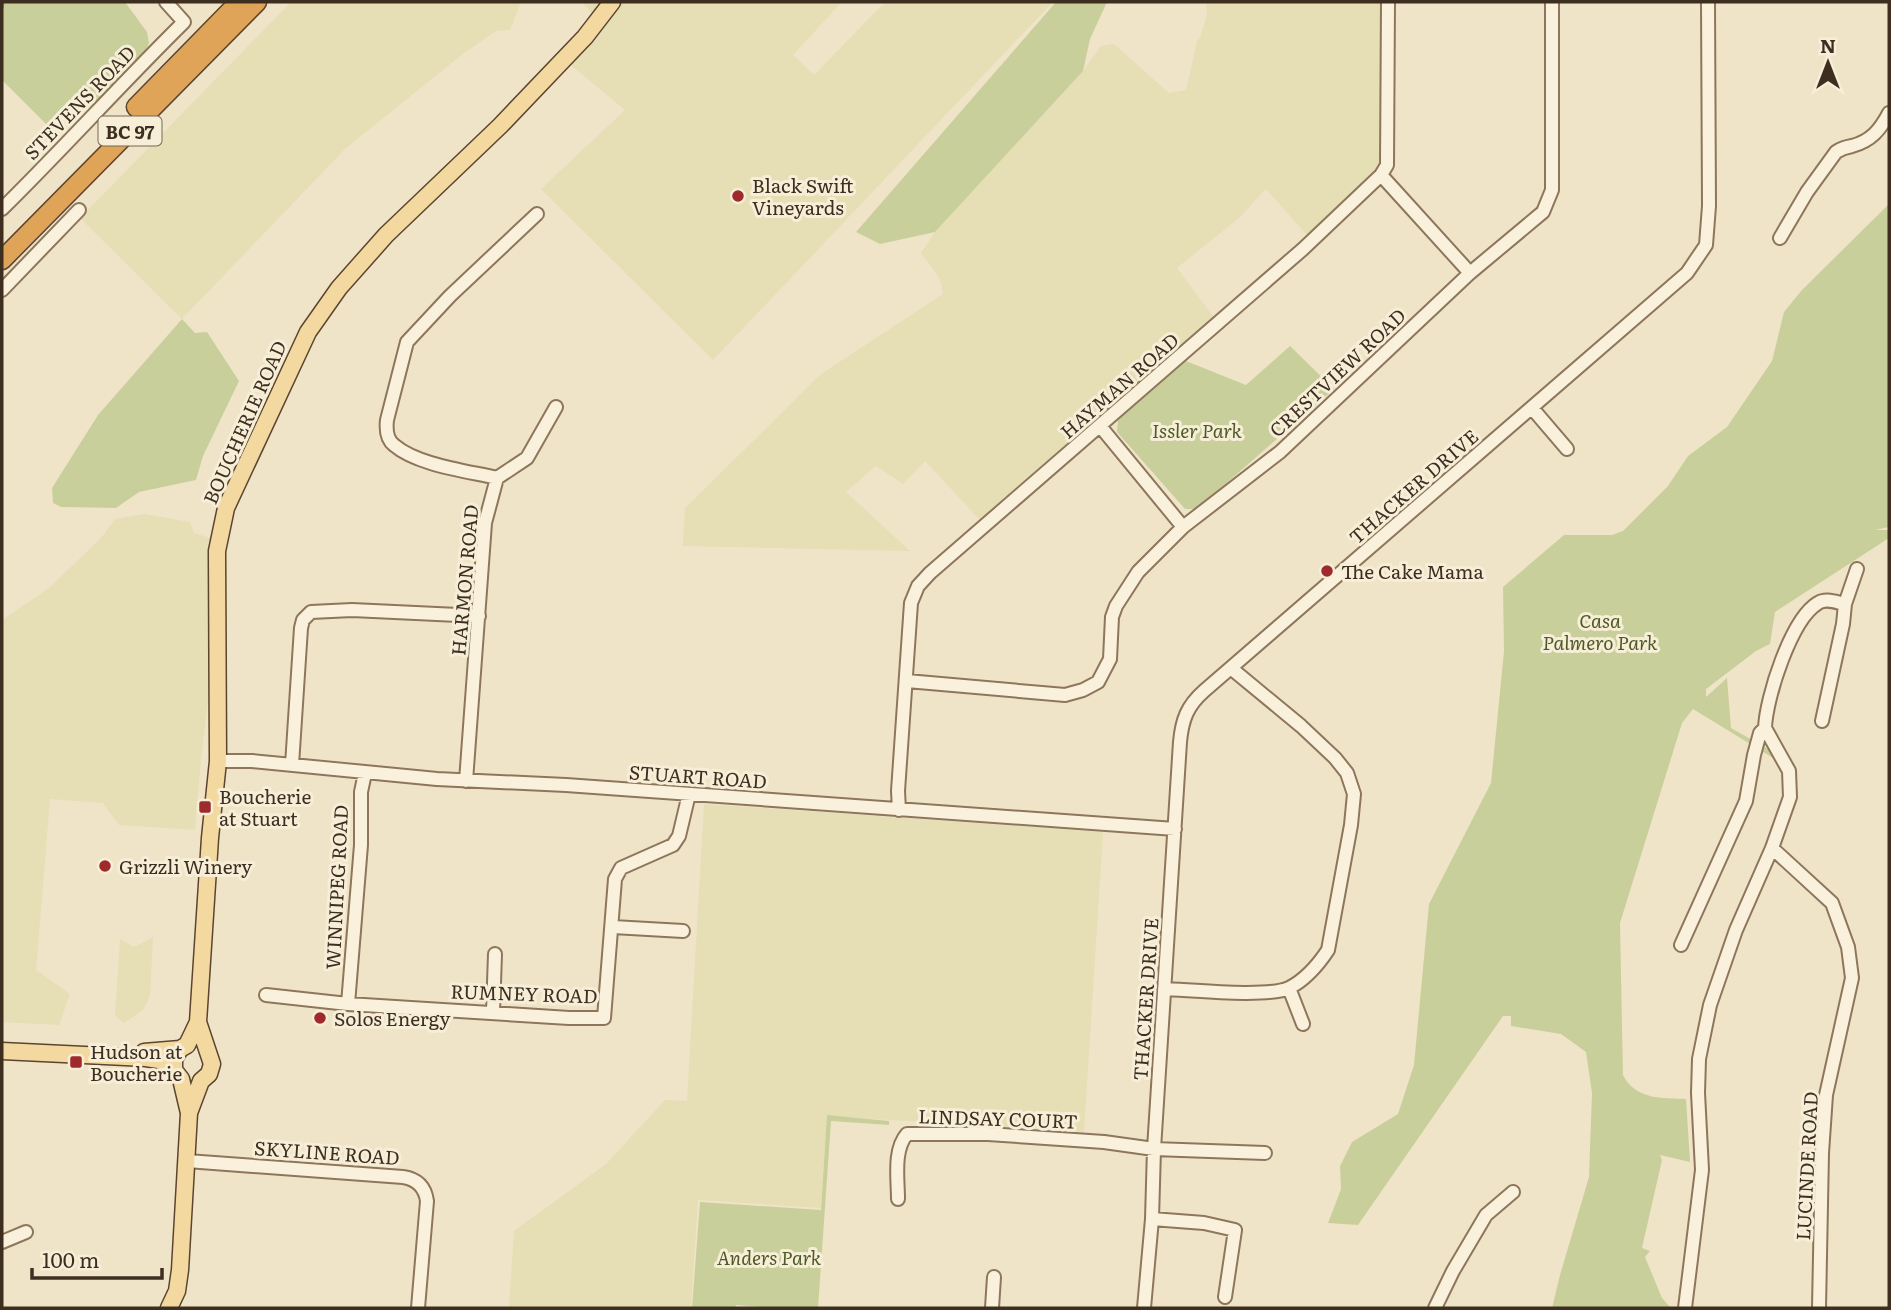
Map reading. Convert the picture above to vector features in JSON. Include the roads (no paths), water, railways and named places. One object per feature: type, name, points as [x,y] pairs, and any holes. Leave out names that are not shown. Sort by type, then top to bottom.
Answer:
[{"type":"highway","name":"BC 97","points":[[2,244],[239,2]]},
{"type":"highway","name":"BC 97","points":[[2,260],[257,2]]},
{"type":"main road","name":"BOUCHERIE ROAD","points":[[169,1308],[177,1291],[180,1270],[189,1113],[201,1081],[209,1074],[211,1067],[211,1058],[198,1022],[218,761],[217,551],[226,508],[308,332],[339,288],[386,235],[500,127],[585,37],[612,2]]},
{"type":"main road","name":"BOUCHERIE ROAD","points":[[189,1113],[174,1059],[198,1022]]},
{"type":"main road","points":[[51,1054],[196,1045],[206,1050]]},
{"type":"main road","points":[[2,1051],[146,1058],[159,1060],[190,1083],[201,1081]]},
{"type":"main road","name":"BOUCHERIE ROAD","points":[[180,1270],[183,1308]]},
{"type":"street","name":"STEVENS ROAD","points":[[2,209],[184,22],[166,2]]},
{"type":"street","points":[[1388,2],[1387,165],[1381,175],[1470,272]]},
{"type":"street","name":"CRESTVIEW ROAD","points":[[907,681],[1065,695],[1098,682],[1111,659],[1112,617],[1121,596],[1138,572],[1184,527],[1280,452],[1470,272],[1543,212],[1552,190],[1552,2]]},
{"type":"street","name":"THACKER DRIVE","points":[[1144,1308],[1152,1219],[1154,1149],[1180,742],[1186,712],[1197,697],[1687,273],[1706,244],[1709,206],[1708,2]]},
{"type":"street","points":[[1780,238],[1807,192],[1836,152],[1843,147],[1864,142],[1876,134],[1889,113]]},
{"type":"street","name":"HAYMAN ROAD","points":[[899,810],[911,603],[918,586],[1292,258],[1381,175]]},
{"type":"street","points":[[2,290],[79,210]]},
{"type":"street","points":[[537,214],[445,301],[407,342],[386,431],[392,444],[416,458],[497,478],[527,458],[556,407]]},
{"type":"street","points":[[1532,408],[1567,449]]},
{"type":"street","points":[[1100,426],[1184,527]]},
{"type":"street","name":"HARMON ROAD","points":[[466,781],[485,523],[497,478]]},
{"type":"street","points":[[1822,721],[1843,624],[1844,604],[1857,569]]},
{"type":"street","points":[[1681,945],[1746,802],[1754,755],[1760,733],[1765,728],[1770,697],[1790,638],[1816,604],[1826,600],[1844,604]]},
{"type":"street","points":[[292,765],[301,628],[303,620],[311,612],[352,610],[479,616]]},
{"type":"street","points":[[1164,989],[1271,993],[1289,988],[1317,966],[1328,950],[1351,825],[1354,794],[1347,773],[1301,726],[1231,669]]},
{"type":"street","points":[[1685,1308],[1702,1170],[1699,1059],[1710,1005],[1736,930],[1772,848],[1790,797],[1789,771],[1765,728]]},
{"type":"street","name":"STUART ROAD","points":[[218,761],[252,761],[466,781],[566,785],[1175,829]]},
{"type":"street","name":"WINNIPEG ROAD","points":[[348,1004],[361,845],[361,792],[365,773]]},
{"type":"street","name":"RUMNEY ROAD","points":[[266,995],[348,1004],[604,1018],[615,879],[621,868],[673,845],[679,836],[689,794]]},
{"type":"street","name":"LUCINDE ROAD","points":[[1772,848],[1832,903],[1848,947],[1852,978],[1826,1095],[1819,1308]]},
{"type":"street","points":[[612,928],[683,931]]},
{"type":"street","points":[[493,1012],[495,954]]},
{"type":"street","points":[[1289,988],[1303,1024]]},
{"type":"street","name":"LINDSAY COURT","points":[[898,1199],[898,1160],[901,1141],[907,1134],[988,1134],[1058,1138],[1154,1149]]},
{"type":"street","points":[[1154,1149],[1265,1153]]},
{"type":"street","name":"SKYLINE ROAD","points":[[187,1161],[415,1180],[424,1189],[427,1201],[418,1308]]},
{"type":"street","points":[[1441,1306],[1453,1271],[1486,1216],[1513,1192]]},
{"type":"street","points":[[1152,1219],[1204,1223],[1234,1230],[1225,1297]]},
{"type":"street","points":[[2,1242],[26,1232]]},
{"type":"street","points":[[992,1308],[994,1277]]},
{"type":"waterway","points":[[2,9],[3,2]]},
{"type":"place","name":"Black Swift Vineyards","points":[[738,196]]},
{"type":"place","name":"The Cake Mama","points":[[1327,571]]},
{"type":"place","name":"Boucherie at Stuart","points":[[205,807]]},
{"type":"place","name":"Grizzli Winery","points":[[105,866]]},
{"type":"place","name":"Solos Energy","points":[[320,1018]]},
{"type":"place","name":"Hudson at Boucherie","points":[[76,1062]]},
{"type":"park label","name":"Issler Park","points":[[1197,430]]},
{"type":"park label","name":"Casa Palmero Park","points":[[1600,631]]},
{"type":"park label","name":"Anders Park","points":[[769,1257]]}]
